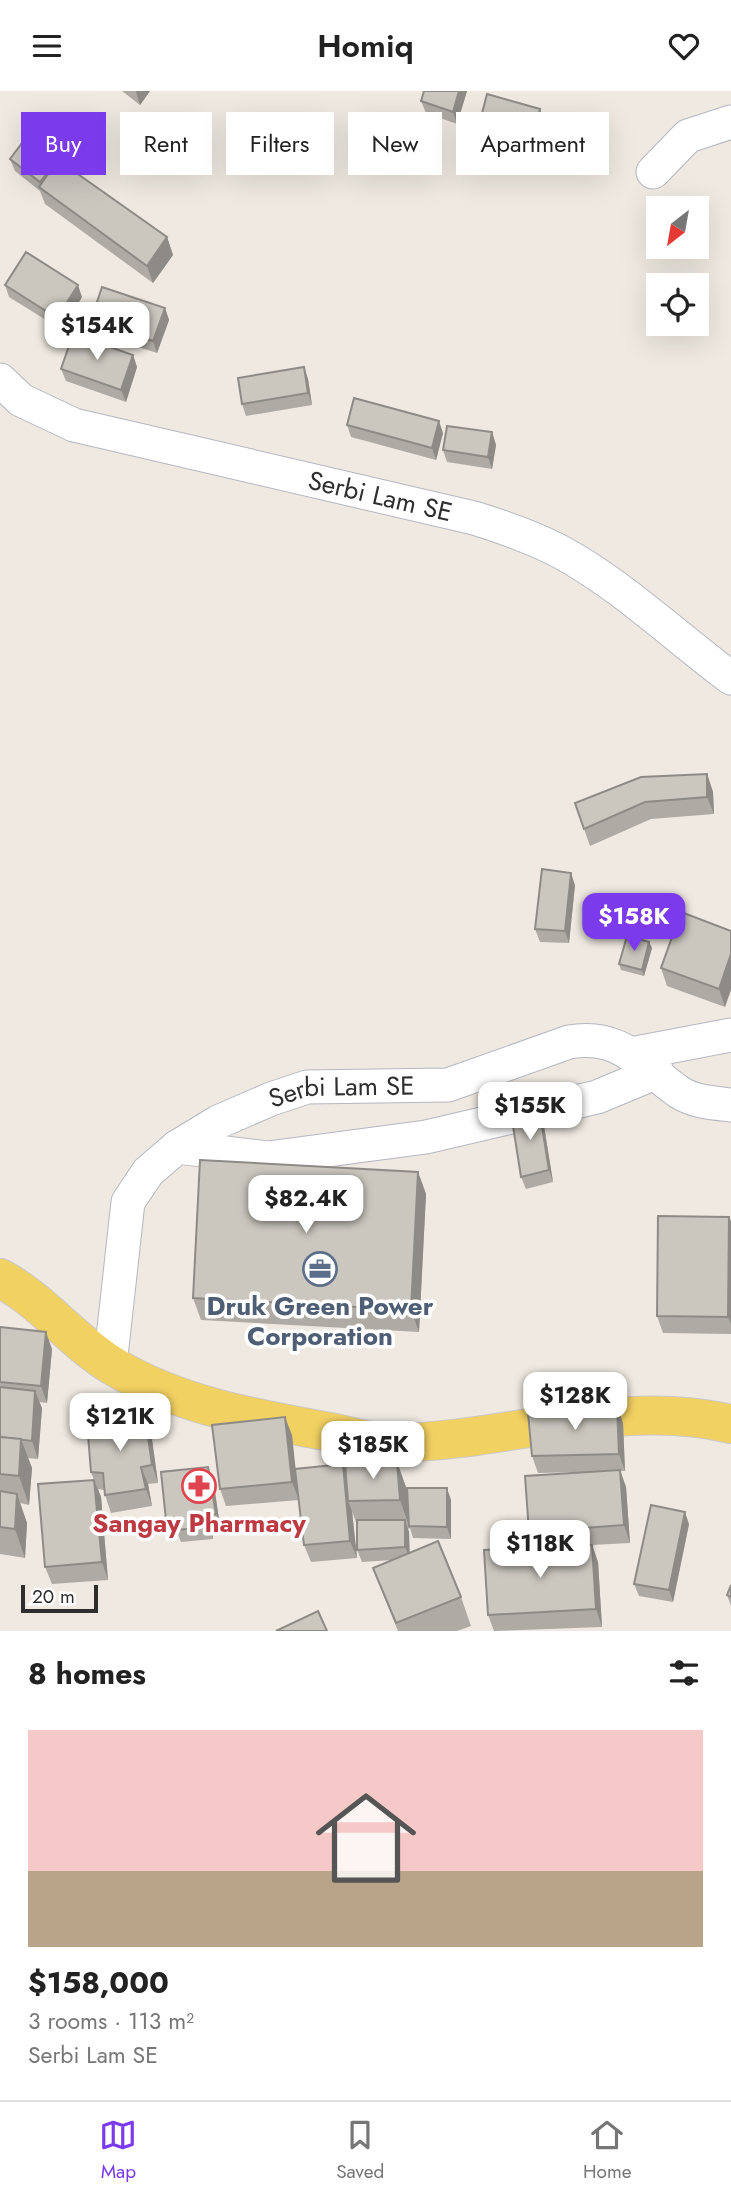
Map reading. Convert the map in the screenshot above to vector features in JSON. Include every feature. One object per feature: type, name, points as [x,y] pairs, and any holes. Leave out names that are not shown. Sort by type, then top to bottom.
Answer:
[{"type":"main road","points":[[9,1290],[110,1365],[184,1398],[268,1421],[389,1443],[430,1442],[617,1417],[664,1417],[731,1425]]},
{"type":"street","points":[[653,172],[688,136],[731,122]]},
{"type":"street","name":"Serbi Lam SE","points":[[0,380],[21,400],[74,425],[474,518],[516,531],[560,552],[602,579],[731,678]]},
{"type":"street","points":[[177,1147],[268,1158],[426,1137],[597,1097],[644,1063],[731,1035]]},
{"type":"street","name":"Serbi Lam SE","points":[[110,1365],[128,1202],[148,1172],[177,1147],[218,1122],[271,1099],[307,1087],[448,1085],[569,1042],[588,1039],[608,1041],[644,1063],[680,1093],[706,1103],[731,1105]]},
{"type":"building","points":[[424,91],[459,91],[453,112],[421,101]]},
{"type":"building","points":[[487,94],[540,109],[539,112],[482,112]]},
{"type":"building","points":[[21,144],[21,167],[10,159]]},
{"type":"building","points":[[31,175],[46,175],[40,182]]},
{"type":"building","points":[[47,175],[79,175],[167,237],[147,266],[39,187]]},
{"type":"building","points":[[26,252],[78,285],[57,318],[5,285]]},
{"type":"building","points":[[102,287],[165,308],[153,341],[91,320]]},
{"type":"building","points":[[73,334],[133,355],[121,390],[61,369]]},
{"type":"building","points":[[304,367],[308,393],[242,404],[238,378]]},
{"type":"building","points":[[354,398],[439,421],[432,448],[347,425]]},
{"type":"building","points":[[447,426],[492,432],[488,457],[443,450]]},
{"type":"building","points":[[707,774],[707,797],[645,802],[584,829],[575,803],[641,777]]},
{"type":"building","points":[[542,869],[571,873],[565,931],[535,929]]},
{"type":"building","points":[[681,912],[731,931],[731,954],[719,989],[661,968]]},
{"type":"building","points":[[627,936],[649,942],[642,970],[619,964]]},
{"type":"building","points":[[539,1108],[549,1170],[521,1177],[511,1113]]},
{"type":"building","points":[[200,1160],[418,1172],[411,1310],[193,1298]]},
{"type":"building","points":[[658,1216],[729,1217],[728,1317],[657,1316]]},
{"type":"building","points":[[0,1327],[46,1332],[41,1386],[0,1382]]},
{"type":"building","points":[[0,1387],[35,1391],[32,1441],[0,1437]]},
{"type":"building","points":[[617,1406],[619,1454],[532,1456],[528,1413]]},
{"type":"building","points":[[145,1415],[152,1465],[141,1467],[146,1489],[105,1495],[103,1473],[91,1472],[87,1423]]},
{"type":"building","points":[[285,1417],[292,1482],[220,1489],[212,1425]]},
{"type":"building","points":[[0,1437],[21,1439],[19,1476],[0,1474]]},
{"type":"building","points":[[397,1462],[400,1500],[348,1501],[345,1463]]},
{"type":"building","points":[[343,1464],[350,1541],[304,1545],[295,1469]]},
{"type":"building","points":[[208,1467],[216,1514],[207,1515],[209,1527],[176,1530],[175,1519],[166,1520],[161,1472]]},
{"type":"building","points":[[620,1470],[624,1525],[529,1532],[525,1476]]},
{"type":"building","points":[[94,1480],[102,1562],[45,1567],[38,1484]]},
{"type":"building","points":[[407,1488],[447,1488],[447,1527],[409,1526]]},
{"type":"building","points":[[0,1491],[17,1494],[15,1529],[0,1527]]},
{"type":"building","points":[[651,1505],[685,1512],[669,1590],[634,1584]]},
{"type":"building","points":[[357,1520],[405,1520],[405,1547],[357,1550]]},
{"type":"building","points":[[438,1541],[461,1597],[396,1623],[373,1568]]},
{"type":"building","points":[[592,1545],[596,1609],[488,1615],[484,1550]]},
{"type":"building","points":[[318,1611],[327,1631],[276,1631]]},
{"type":"place","name":"Druk Green Power Corporation","points":[[320,1269]]},
{"type":"place","name":"Sangay Pharmacy","points":[[199,1486]]}]
